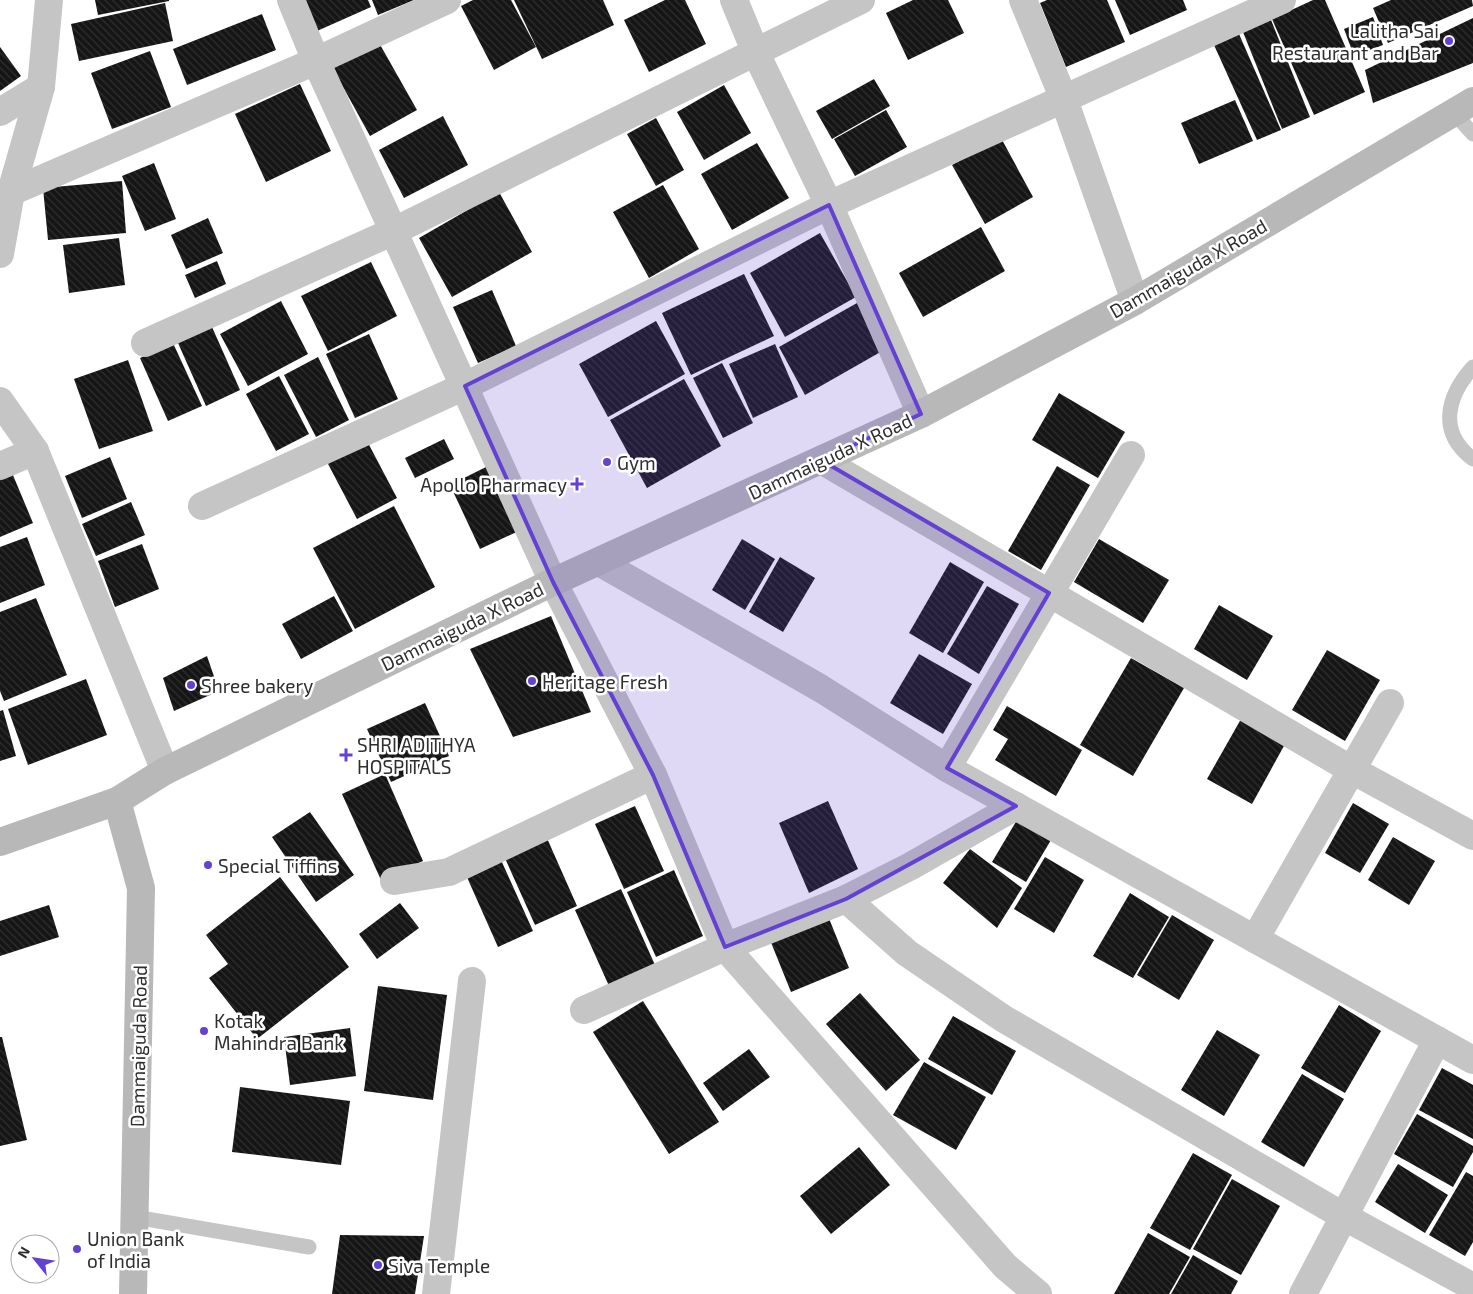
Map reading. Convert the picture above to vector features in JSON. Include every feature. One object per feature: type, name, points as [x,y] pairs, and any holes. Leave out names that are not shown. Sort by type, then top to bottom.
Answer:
[{"type":"street","points":[[0,254],[11,192],[41,88],[49,0]]},
{"type":"street","points":[[291,0],[316,61],[553,582],[653,775],[725,947],[1005,1266],[1038,1294]]},
{"type":"street","points":[[11,192],[316,61],[447,0]]},
{"type":"street","points":[[734,0],[755,51],[829,204],[922,414]]},
{"type":"street","points":[[145,343],[394,231],[755,51],[862,0]]},
{"type":"street","points":[[1023,0],[1063,97],[1135,301]]},
{"type":"street","points":[[202,506],[464,386],[829,204],[1282,0]]},
{"type":"street","points":[[0,112],[41,88]]},
{"type":"street","name":"Dammaiguda X Road","points":[[0,842],[117,801],[166,771],[553,582],[922,414],[1135,301],[1463,106]]},
{"type":"street","points":[[0,401],[35,451],[166,771]]},
{"type":"street","points":[[0,466],[35,451]]},
{"type":"street","points":[[946,768],[1131,454]]},
{"type":"street","points":[[821,460],[1352,770],[1473,836]]},
{"type":"street","points":[[599,562],[820,688],[946,768],[1473,1060]]},
{"type":"street","points":[[1255,939],[1390,703]]},
{"type":"street","points":[[394,881],[449,872],[653,775]]},
{"type":"street","name":"Dammaiguda Road","points":[[117,801],[141,888],[133,1294]]},
{"type":"street","points":[[584,1010],[725,947],[846,899],[911,866],[1016,806]]},
{"type":"street","points":[[846,899],[907,953],[1004,1019],[1345,1216],[1473,1287]]},
{"type":"street","points":[[436,1294],[472,981]]},
{"type":"street","points":[[1303,1294],[1437,1040]]},
{"type":"lane","points":[[1463,106],[1473,134]]},
{"type":"lane","points":[[1473,367],[1454,396],[1449,412],[1449,428],[1460,450],[1473,459]]},
{"type":"lane","points":[[135,1217],[309,1247]]},
{"type":"highlighted area","points":[[829,205],[921,414],[821,460],[1049,593],[947,768],[1016,806],[846,899],[725,947],[653,775],[553,582],[465,386]]},
{"type":"building","points":[[95,0],[169,0],[169,1],[98,15]]},
{"type":"building","points":[[304,0],[368,0],[371,7],[317,31]]},
{"type":"building","points":[[372,0],[414,0],[378,15]]},
{"type":"building","points":[[473,0],[511,0],[536,47],[494,70],[461,6]]},
{"type":"building","points":[[514,0],[603,0],[614,25],[542,59]]},
{"type":"building","points":[[665,0],[685,0],[706,44],[649,72],[624,20]]},
{"type":"building","points":[[913,0],[948,0],[964,33],[908,60],[886,13]]},
{"type":"building","points":[[1047,0],[1107,0],[1125,42],[1066,67],[1040,3]]},
{"type":"building","points":[[1115,0],[1183,0],[1187,10],[1130,35]]},
{"type":"building","points":[[1313,0],[1325,0],[1365,92],[1314,115],[1272,19]]},
{"type":"building","points":[[1391,0],[1472,0],[1473,6],[1388,43],[1373,8]]},
{"type":"building","points":[[165,3],[173,41],[79,61],[71,24]]},
{"type":"building","points":[[262,14],[276,50],[187,85],[173,49]]},
{"type":"building","points":[[1373,17],[1383,45],[1354,56],[1344,29]]},
{"type":"building","name":"Lalitha Sai Restaurant and Bar","points":[[1473,18],[1473,63],[1373,103],[1365,70]]},
{"type":"building","points":[[1271,20],[1310,117],[1282,129],[1243,32]]},
{"type":"building","points":[[1239,34],[1281,130],[1257,140],[1214,45]]},
{"type":"building","points":[[378,41],[417,110],[370,136],[332,67]]},
{"type":"building","points":[[0,47],[21,76],[0,91]]},
{"type":"building","points":[[150,51],[171,107],[112,129],[91,73]]},
{"type":"building","points":[[874,79],[890,106],[832,139],[816,111]]},
{"type":"building","points":[[300,84],[331,151],[266,182],[235,114]]},
{"type":"building","points":[[724,85],[751,133],[704,160],[677,112]]},
{"type":"building","points":[[1235,100],[1253,141],[1199,164],[1181,123]]},
{"type":"building","points":[[886,110],[907,147],[855,176],[834,139]]},
{"type":"building","points":[[443,116],[468,165],[404,198],[379,150]]},
{"type":"building","points":[[656,118],[684,170],[656,186],[627,134]]},
{"type":"building","points":[[1001,138],[1033,197],[985,224],[952,165]]},
{"type":"building","points":[[757,143],[789,198],[732,230],[701,174]]},
{"type":"building","points":[[154,163],[176,219],[145,231],[122,176]]},
{"type":"building","points":[[122,181],[126,233],[48,240],[43,188]]},
{"type":"building","points":[[663,185],[699,249],[649,278],[613,212]]},
{"type":"building","points":[[499,192],[532,252],[452,297],[419,238]]},
{"type":"building","points":[[208,218],[223,253],[186,269],[171,235]]},
{"type":"building","points":[[981,227],[1005,271],[923,317],[899,273]]},
{"type":"building","points":[[820,233],[856,297],[785,337],[750,273]]},
{"type":"building","points":[[119,238],[125,285],[69,293],[63,245]]},
{"type":"building","points":[[217,261],[226,284],[195,298],[185,275]]},
{"type":"building","points":[[371,262],[397,316],[328,351],[301,296]]},
{"type":"building","points":[[744,274],[774,336],[691,375],[662,313]]},
{"type":"building","points":[[492,290],[516,346],[478,363],[453,307]]},
{"type":"building","points":[[281,301],[308,354],[248,386],[220,334]]},
{"type":"building","points":[[857,303],[884,350],[805,395],[779,347]]},
{"type":"building","points":[[656,321],[685,374],[608,417],[579,364]]},
{"type":"building","points":[[212,327],[240,390],[206,406],[178,343]]},
{"type":"building","points":[[369,334],[398,399],[355,418],[326,354]]},
{"type":"building","points":[[173,343],[202,406],[168,421],[140,358]]},
{"type":"building","points":[[775,344],[798,397],[753,418],[729,364]]},
{"type":"building","points":[[318,357],[349,420],[316,437],[284,375]]},
{"type":"building","points":[[128,360],[153,431],[99,449],[74,379]]},
{"type":"building","points":[[722,363],[753,423],[723,438],[693,378]]},
{"type":"building","points":[[279,376],[309,434],[276,451],[246,394]]},
{"type":"building","points":[[684,379],[721,446],[647,488],[610,420]]},
{"type":"building","points":[[1059,393],[1125,432],[1098,478],[1032,440]]},
{"type":"building","points":[[444,439],[454,459],[415,478],[405,458]]},
{"type":"building","points":[[367,441],[397,498],[357,519],[327,462]]},
{"type":"building","points":[[110,457],[127,499],[82,518],[65,476]]},
{"type":"building","points":[[490,465],[521,530],[480,549],[450,485]]},
{"type":"building","points":[[1057,466],[1090,485],[1041,570],[1008,551]]},
{"type":"building","points":[[10,468],[33,523],[0,537],[0,473]]},
{"type":"building","points":[[131,502],[145,535],[96,556],[82,524]]},
{"type":"building","points":[[394,506],[435,587],[355,629],[313,548]]},
{"type":"building","points":[[27,537],[45,585],[0,603],[0,547]]},
{"type":"building","points":[[742,539],[775,559],[745,610],[712,590]]},
{"type":"building","points":[[1099,539],[1169,580],[1143,623],[1074,582]]},
{"type":"building","points":[[142,544],[159,589],[115,607],[98,561]]},
{"type":"building","points":[[780,557],[815,578],[783,632],[749,612]]},
{"type":"building","points":[[950,562],[984,582],[943,653],[909,633]]},
{"type":"building","points":[[987,586],[1019,604],[979,674],[947,654]]},
{"type":"building","points":[[334,596],[353,631],[301,659],[282,624]]},
{"type":"building","points":[[36,598],[67,675],[4,701],[0,691],[0,612]]},
{"type":"building","points":[[1219,605],[1273,636],[1247,680],[1194,649]]},
{"type":"building","name":"Heritage Fresh","points":[[551,616],[591,712],[513,737],[470,649]]},
{"type":"building","points":[[1327,650],[1380,680],[1345,741],[1292,710]]},
{"type":"building","points":[[919,654],[972,684],[943,734],[890,703]]},
{"type":"building","name":"Shree bakery","points":[[207,656],[219,691],[174,711],[163,678]]},
{"type":"building","points":[[1131,658],[1184,688],[1133,776],[1080,745]]},
{"type":"building","points":[[86,679],[107,735],[28,765],[8,709]]},
{"type":"building","points":[[425,703],[449,756],[391,782],[367,729]]},
{"type":"building","points":[[1007,706],[1082,750],[1056,796],[995,760],[1008,739],[993,730]]},
{"type":"building","points":[[3,710],[16,756],[0,761],[0,711]]},
{"type":"building","points":[[1241,719],[1285,744],[1252,804],[1207,779]]},
{"type":"building","points":[[385,774],[423,861],[381,880],[342,794]]},
{"type":"building","points":[[828,801],[858,869],[809,893],[779,823]]},
{"type":"building","points":[[1353,803],[1389,824],[1360,873],[1325,853]]},
{"type":"building","points":[[635,806],[664,871],[624,889],[595,824]]},
{"type":"building","points":[[310,812],[354,875],[316,902],[272,837]]},
{"type":"building","points":[[1017,820],[1051,840],[1026,882],[992,862]]},
{"type":"building","points":[[546,836],[577,906],[535,925],[504,856]]},
{"type":"building","points":[[1393,837],[1435,861],[1409,905],[1368,880]]},
{"type":"building","points":[[970,849],[1022,888],[997,928],[943,883]]},
{"type":"building","points":[[1045,857],[1084,880],[1054,933],[1014,909]]},
{"type":"building","points":[[501,860],[533,931],[498,947],[466,875]]},
{"type":"building","points":[[674,870],[703,936],[656,957],[627,892]]},
{"type":"building","points":[[280,877],[349,967],[257,1039],[209,978],[228,964],[206,935]]},
{"type":"building","points":[[621,889],[655,965],[609,986],[575,910]]},
{"type":"building","points":[[1130,893],[1169,917],[1133,978],[1093,956]]},
{"type":"building","points":[[400,903],[419,928],[377,959],[359,934]]},
{"type":"building","points":[[49,905],[59,937],[0,956],[0,921]]},
{"type":"building","points":[[1172,915],[1214,940],[1179,1000],[1137,975]]},
{"type":"building","points":[[828,916],[849,968],[791,992],[770,940]]},
{"type":"building","points":[[378,986],[447,995],[433,1100],[364,1091]]},
{"type":"building","points":[[860,993],[920,1060],[886,1091],[826,1024]]},
{"type":"building","points":[[643,1001],[719,1122],[669,1154],[593,1032]]},
{"type":"building","points":[[1339,1005],[1381,1031],[1345,1093],[1301,1068]]},
{"type":"building","points":[[953,1016],[1016,1051],[992,1095],[928,1059]]},
{"type":"building","points":[[350,1028],[356,1076],[290,1085],[284,1037]]},
{"type":"building","points":[[1217,1030],[1260,1055],[1224,1116],[1181,1090]]},
{"type":"building","points":[[0,1037],[2,1037],[27,1140],[0,1146]]},
{"type":"building","points":[[749,1049],[770,1077],[723,1111],[703,1083]]},
{"type":"building","points":[[924,1062],[986,1097],[956,1150],[893,1115]]},
{"type":"building","points":[[1442,1068],[1473,1085],[1473,1139],[1419,1110]]},
{"type":"building","points":[[1302,1074],[1344,1099],[1304,1167],[1261,1142]]},
{"type":"building","points":[[240,1087],[350,1101],[341,1165],[232,1152]]},
{"type":"building","points":[[1417,1114],[1473,1146],[1473,1152],[1453,1187],[1394,1154]]},
{"type":"building","points":[[859,1147],[890,1185],[831,1234],[800,1196]]},
{"type":"building","points":[[1193,1153],[1232,1175],[1190,1250],[1150,1228]]},
{"type":"building","points":[[1398,1164],[1448,1195],[1425,1233],[1375,1202]]},
{"type":"building","points":[[1466,1172],[1473,1176],[1473,1242],[1465,1256],[1429,1235]]},
{"type":"building","points":[[1232,1179],[1280,1206],[1241,1275],[1193,1249]]},
{"type":"building","points":[[1148,1233],[1190,1257],[1169,1294],[1114,1294]]},
{"type":"building","name":"Siva Temple","points":[[340,1235],[424,1236],[415,1294],[332,1294]]},
{"type":"building","points":[[1193,1255],[1238,1281],[1231,1294],[1171,1294]]},
{"type":"place","name":"Lalitha Sai Restaurant and Bar","points":[[1449,41]]},
{"type":"place","name":"Gym","points":[[607,462]]},
{"type":"place","name":"Apollo Pharmacy","points":[[577,484]]},
{"type":"place","name":"Heritage Fresh","points":[[532,681]]},
{"type":"place","name":"Shree bakery","points":[[191,685]]},
{"type":"place","name":"SHRI ADITHYA HOSPITALS","points":[[346,755]]},
{"type":"place","name":"Special Tiffins","points":[[208,865]]},
{"type":"place","name":"Kotak Mahindra Bank","points":[[204,1031]]},
{"type":"place","name":"Union Bank of India","points":[[77,1249]]},
{"type":"place","name":"Siva Temple","points":[[378,1265]]}]
